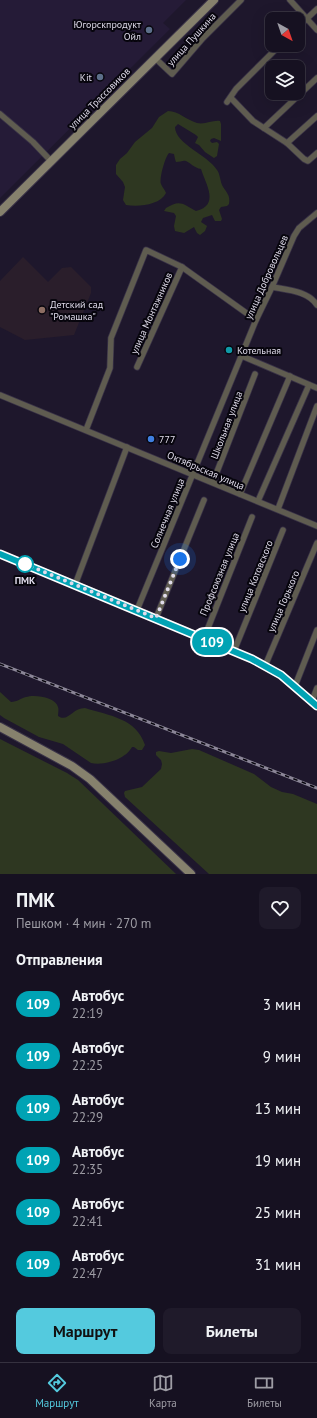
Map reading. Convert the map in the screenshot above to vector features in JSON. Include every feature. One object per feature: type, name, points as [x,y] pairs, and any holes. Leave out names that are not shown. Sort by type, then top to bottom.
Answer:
[{"type":"main road","name":"улица Трассовиков","points":[[0,212],[214,0]]},
{"type":"main road","points":[[0,727],[68,764],[90,779],[191,874]]},
{"type":"street","name":"улица Пушкина","points":[[155,58],[172,74],[203,38],[241,0]]},
{"type":"street","points":[[290,0],[317,30]]},
{"type":"street","points":[[307,19],[317,9]]},
{"type":"street","points":[[273,52],[236,89],[229,100],[253,121],[287,143],[304,159],[308,161],[317,153]]},
{"type":"street","points":[[264,128],[317,78]]},
{"type":"street","points":[[0,114],[33,142],[51,161]]},
{"type":"street","points":[[287,143],[317,116]]},
{"type":"street","name":"улица Добровольцев","points":[[242,356],[256,320],[294,236],[299,228],[317,213]]},
{"type":"street","name":"улица Монтажников","points":[[86,430],[110,368],[111,338],[146,250],[182,267],[256,320]]},
{"type":"street","name":"улица Монтажников","points":[[137,367],[182,267]]},
{"type":"street","points":[[272,287],[295,291],[315,297],[317,305]]},
{"type":"street","points":[[242,356],[317,388]]},
{"type":"street","name":"Солнечная улица","points":[[137,610],[242,356]]},
{"type":"street","name":"Школьная улица","points":[[213,482],[255,374]]},
{"type":"street","points":[[240,494],[290,376]]},
{"type":"street","points":[[258,501],[310,385]]},
{"type":"street","name":"Октябрьская улица","points":[[0,395],[317,526]]},
{"type":"street","points":[[278,509],[317,406]]},
{"type":"street","points":[[75,585],[127,447]]},
{"type":"street","points":[[156,618],[204,500]]},
{"type":"street","name":"Профсоюзная улица","points":[[204,638],[252,517]]},
{"type":"street","name":"улица Котовского","points":[[234,651],[284,530]]},
{"type":"street","name":"улица Горького","points":[[265,666],[317,543]]},
{"type":"street","points":[[0,554],[234,651],[281,675],[314,703]]},
{"type":"street","points":[[295,686],[317,630]]},
{"type":"street","points":[[314,703],[317,688]]},
{"type":"shaded area","points":[[0,0],[186,0],[163,23],[170,29],[0,198]]},
{"type":"shaded area","name":"Детский сад \"Ромашка\"","points":[[23,257],[48,282],[62,268],[71,267],[91,287],[91,293],[74,335],[25,340],[0,327],[0,281]]},
{"type":"green space","points":[[168,111],[176,112],[197,123],[220,121],[221,124],[221,141],[214,138],[210,141],[212,143],[217,142],[219,144],[217,156],[214,158],[195,143],[198,137],[196,135],[178,124],[175,127],[176,133],[180,139],[207,159],[217,170],[222,185],[229,198],[229,204],[221,207],[219,210],[222,219],[221,221],[215,221],[212,215],[203,218],[201,222],[207,226],[205,231],[200,235],[194,227],[184,233],[175,231],[174,226],[176,216],[174,213],[164,211],[171,205],[178,203],[196,211],[208,204],[208,188],[201,169],[196,168],[186,161],[176,162],[174,154],[169,153],[164,163],[161,178],[161,184],[166,193],[154,203],[137,206],[126,205],[123,200],[125,187],[123,182],[116,174],[116,165],[120,159],[127,153],[135,142],[152,128],[159,117]]},
{"type":"green space","points":[[0,692],[11,702],[30,696],[39,696],[49,699],[56,704],[58,708],[58,716],[61,718],[68,717],[77,710],[85,708],[113,716],[121,719],[135,729],[141,736],[145,745],[142,750],[132,747],[125,755],[114,761],[96,764],[91,763],[63,744],[39,737],[0,715]]},
{"type":"green space","points":[[0,739],[78,780],[176,874],[0,874]]},
{"type":"green space","points":[[192,749],[199,750],[254,774],[271,787],[282,792],[293,794],[317,804],[317,874],[209,874],[125,797],[125,791],[142,787],[161,769],[161,760],[156,755],[156,752],[171,753]]},
{"type":"railway","points":[[0,664],[317,788]]},
{"type":"bus line","name":"109","points":[[0,554],[252,659],[281,675],[317,706]]},
{"type":"place","name":"Югорскпродукт Ойл","points":[[149,30]]},
{"type":"place","name":"Kit","points":[[100,77]]},
{"type":"place","name":"Детский сад \"Ромашка\"","points":[[42,310]]},
{"type":"place","name":"Котельная","points":[[229,350]]},
{"type":"place","name":"777","points":[[151,439]]},
{"type":"place","name":"ПМК","points":[[25,564]]},
{"type":"route","points":[[25,564],[156,618],[180,559]]}]
